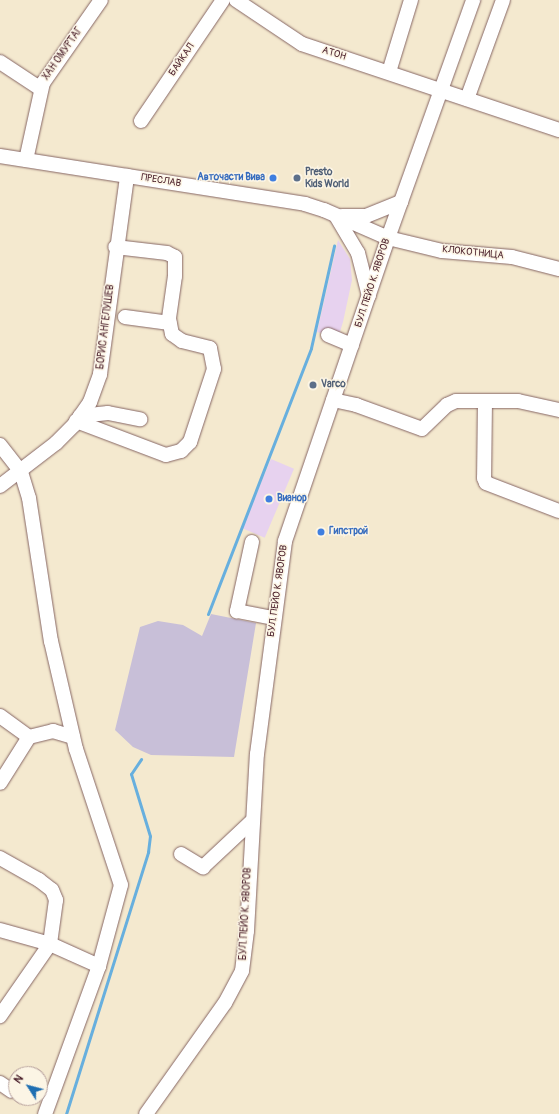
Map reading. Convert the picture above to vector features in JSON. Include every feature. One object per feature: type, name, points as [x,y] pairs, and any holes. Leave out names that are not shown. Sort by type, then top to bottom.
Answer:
[{"type":"street","name":"ХАН ОМУРТАГ","points":[[26,160],[41,89],[101,0]]},
{"type":"street","name":"БАЙКАЛ","points":[[141,121],[223,0]]},
{"type":"street","name":"АТОН","points":[[236,0],[302,44],[559,130]]},
{"type":"street","points":[[389,72],[410,0]]},
{"type":"street","name":"БУЛ. ПЕЙО К. ЯВОРОВ","points":[[146,1113],[225,1003],[242,971],[247,931],[251,822],[257,754],[285,541],[388,238],[473,0]]},
{"type":"street","points":[[467,99],[503,0]]},
{"type":"street","points":[[0,62],[41,89]]},
{"type":"street","name":"ПРЕСЛАВ","points":[[0,156],[305,204],[388,238]]},
{"type":"street","name":"БОРИС АНГЕЛУШЕВ","points":[[0,486],[21,472],[56,443],[90,402],[100,374],[115,247],[126,176]]},
{"type":"street","points":[[336,216],[366,216],[401,202]]},
{"type":"street","points":[[336,216],[358,252],[369,296]]},
{"type":"street","name":"КЛОКОТНИЦА","points":[[388,238],[442,251],[512,257],[559,268]]},
{"type":"street","points":[[78,418],[166,455],[181,451],[190,442],[214,368],[213,356],[210,348],[182,341],[172,334],[170,323],[175,257],[168,253],[115,247]]},
{"type":"street","points":[[125,317],[170,323]]},
{"type":"street","points":[[328,335],[352,345]]},
{"type":"street","points":[[333,400],[356,405],[422,429],[448,405],[456,401],[518,401],[559,410]]},
{"type":"street","points":[[485,401],[484,478],[486,483],[559,511]]},
{"type":"street","points":[[78,418],[108,413],[140,419]]},
{"type":"street","points":[[0,445],[21,472],[29,498],[51,641],[73,737],[121,885],[99,966],[45,1114]]},
{"type":"street","points":[[252,542],[237,611],[274,618]]},
{"type":"street","points":[[0,716],[29,737]]},
{"type":"street","points":[[0,783],[29,737],[52,731],[73,737]]},
{"type":"street","points":[[181,854],[204,868],[251,822]]},
{"type":"street","points":[[0,858],[52,890],[56,900],[50,944],[0,1016]]},
{"type":"street","points":[[0,930],[50,944],[99,966]]},
{"type":"shaded area","points":[[338,240],[350,259],[352,280],[343,322],[339,335],[335,337],[317,332]]},
{"type":"shaded area","name":"Вианор","points":[[271,459],[294,469],[265,538],[242,528]]},
{"type":"shaded area","points":[[211,614],[256,623],[234,757],[151,755],[133,747],[115,730],[140,627],[158,621],[183,625],[202,636]]},
{"type":"waterway","points":[[208,614],[311,348],[334,246]]},
{"type":"waterway","points":[[66,1114],[148,852],[150,836],[131,774],[141,759]]},
{"type":"place","name":"Авточасти Вива","points":[[273,178]]},
{"type":"place","name":"Presto Kids World","points":[[297,178]]},
{"type":"place","name":"Varco","points":[[313,385]]},
{"type":"place","name":"Вианор","points":[[269,499]]},
{"type":"place","name":"Гипстрой","points":[[321,532]]}]
